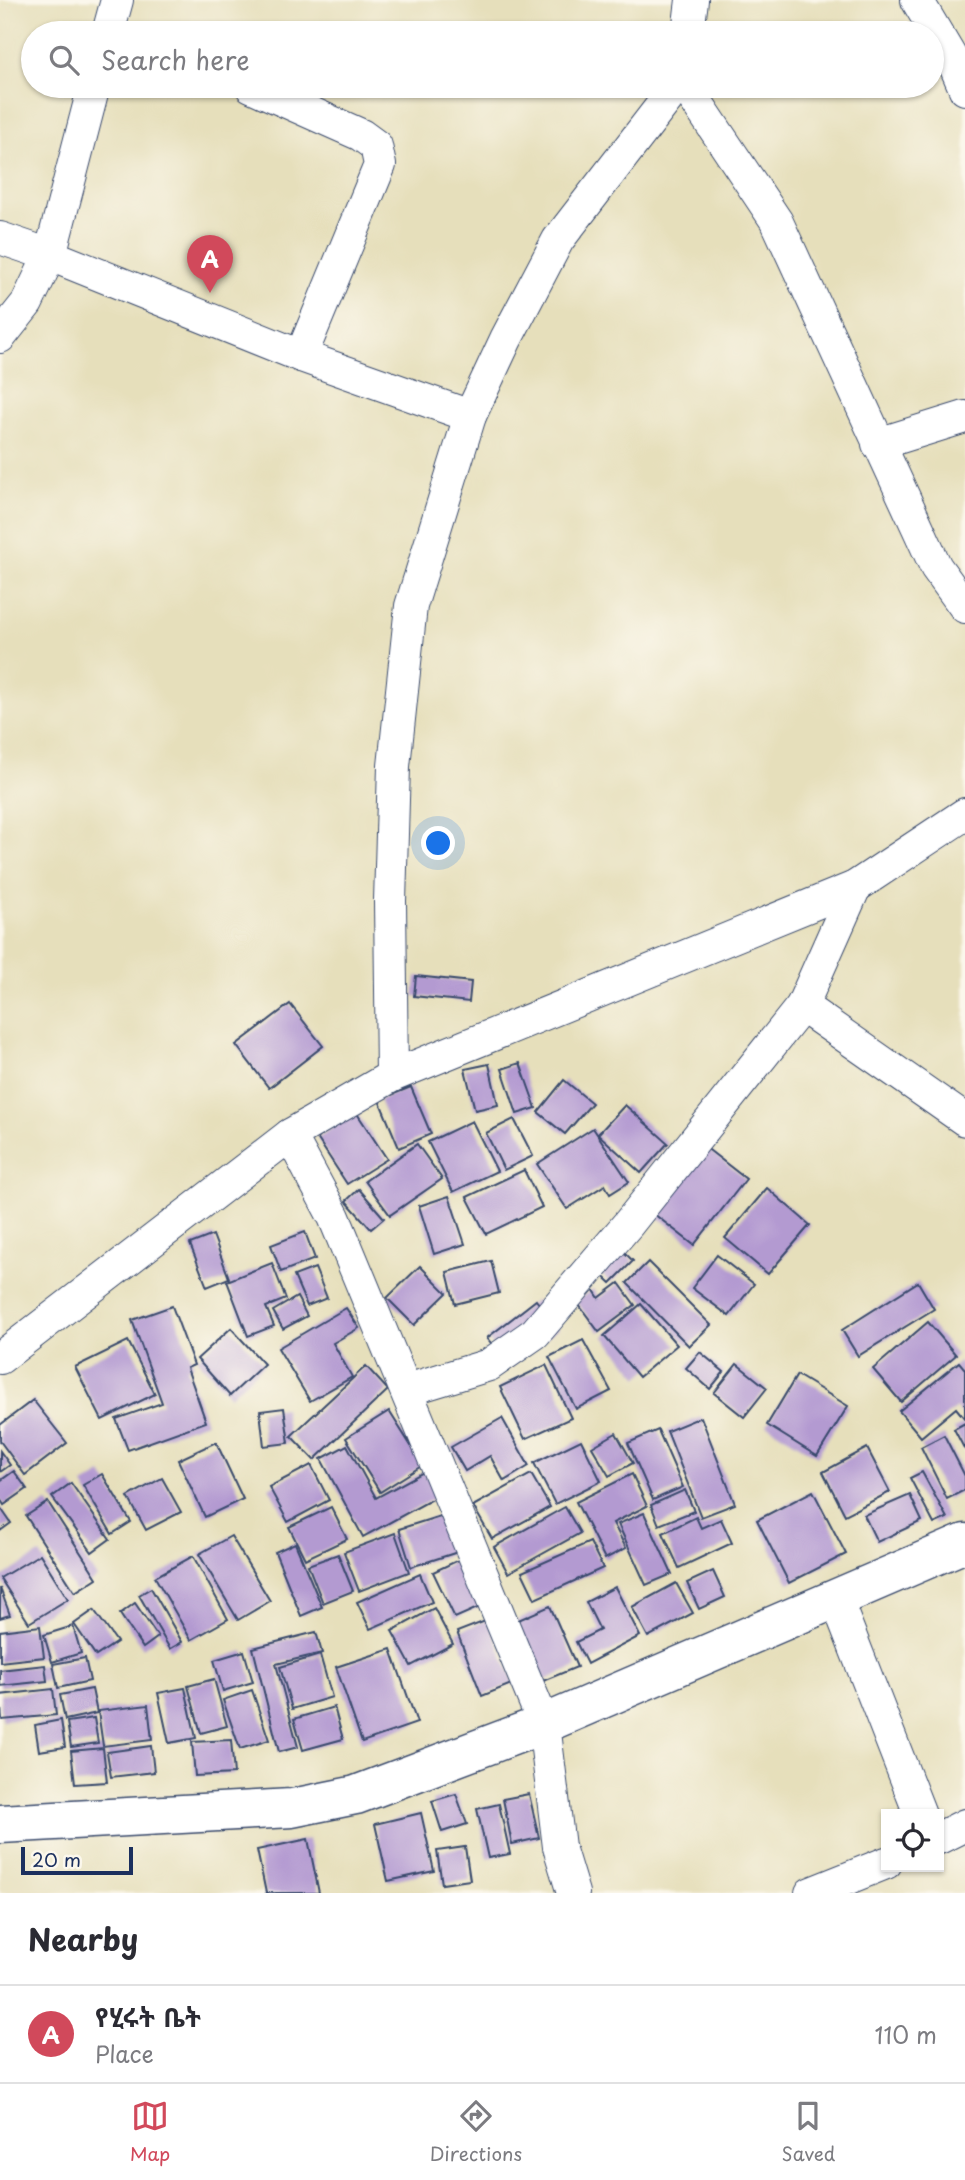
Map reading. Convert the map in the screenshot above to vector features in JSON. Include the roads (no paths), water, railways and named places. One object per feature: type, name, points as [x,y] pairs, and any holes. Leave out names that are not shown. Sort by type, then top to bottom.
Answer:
[{"type":"main road","points":[[0,1824],[292,1808],[356,1795],[544,1724],[965,1543]]},
{"type":"street","points":[[689,21],[692,0]]},
{"type":"street","points":[[916,0],[932,21]]},
{"type":"street","points":[[944,37],[959,57],[965,89]]},
{"type":"street","points":[[0,337],[27,303],[50,255],[91,98]]},
{"type":"street","points":[[278,98],[360,135],[376,146],[380,165],[301,356]]},
{"type":"street","points":[[392,1076],[390,901],[394,766],[411,606],[470,416],[506,339],[558,240],[668,98]]},
{"type":"street","points":[[694,98],[777,222],[936,567],[965,607]]},
{"type":"street","points":[[0,238],[50,255],[301,356],[470,416]]},
{"type":"street","points":[[878,444],[965,417]]},
{"type":"street","points":[[0,1358],[290,1135],[392,1076],[855,887],[965,814]]},
{"type":"street","points":[[407,1390],[489,1366],[535,1333],[629,1223],[802,1006],[855,887]]},
{"type":"street","points":[[802,1006],[965,1120]]},
{"type":"street","points":[[290,1135],[334,1217],[544,1724],[559,1847],[573,1893]]},
{"type":"street","points":[[836,1598],[918,1809]]},
{"type":"street","points":[[811,1893],[874,1877]]},
{"type":"place","name":"የሂሩት ቤት","points":[[210,293]]}]
